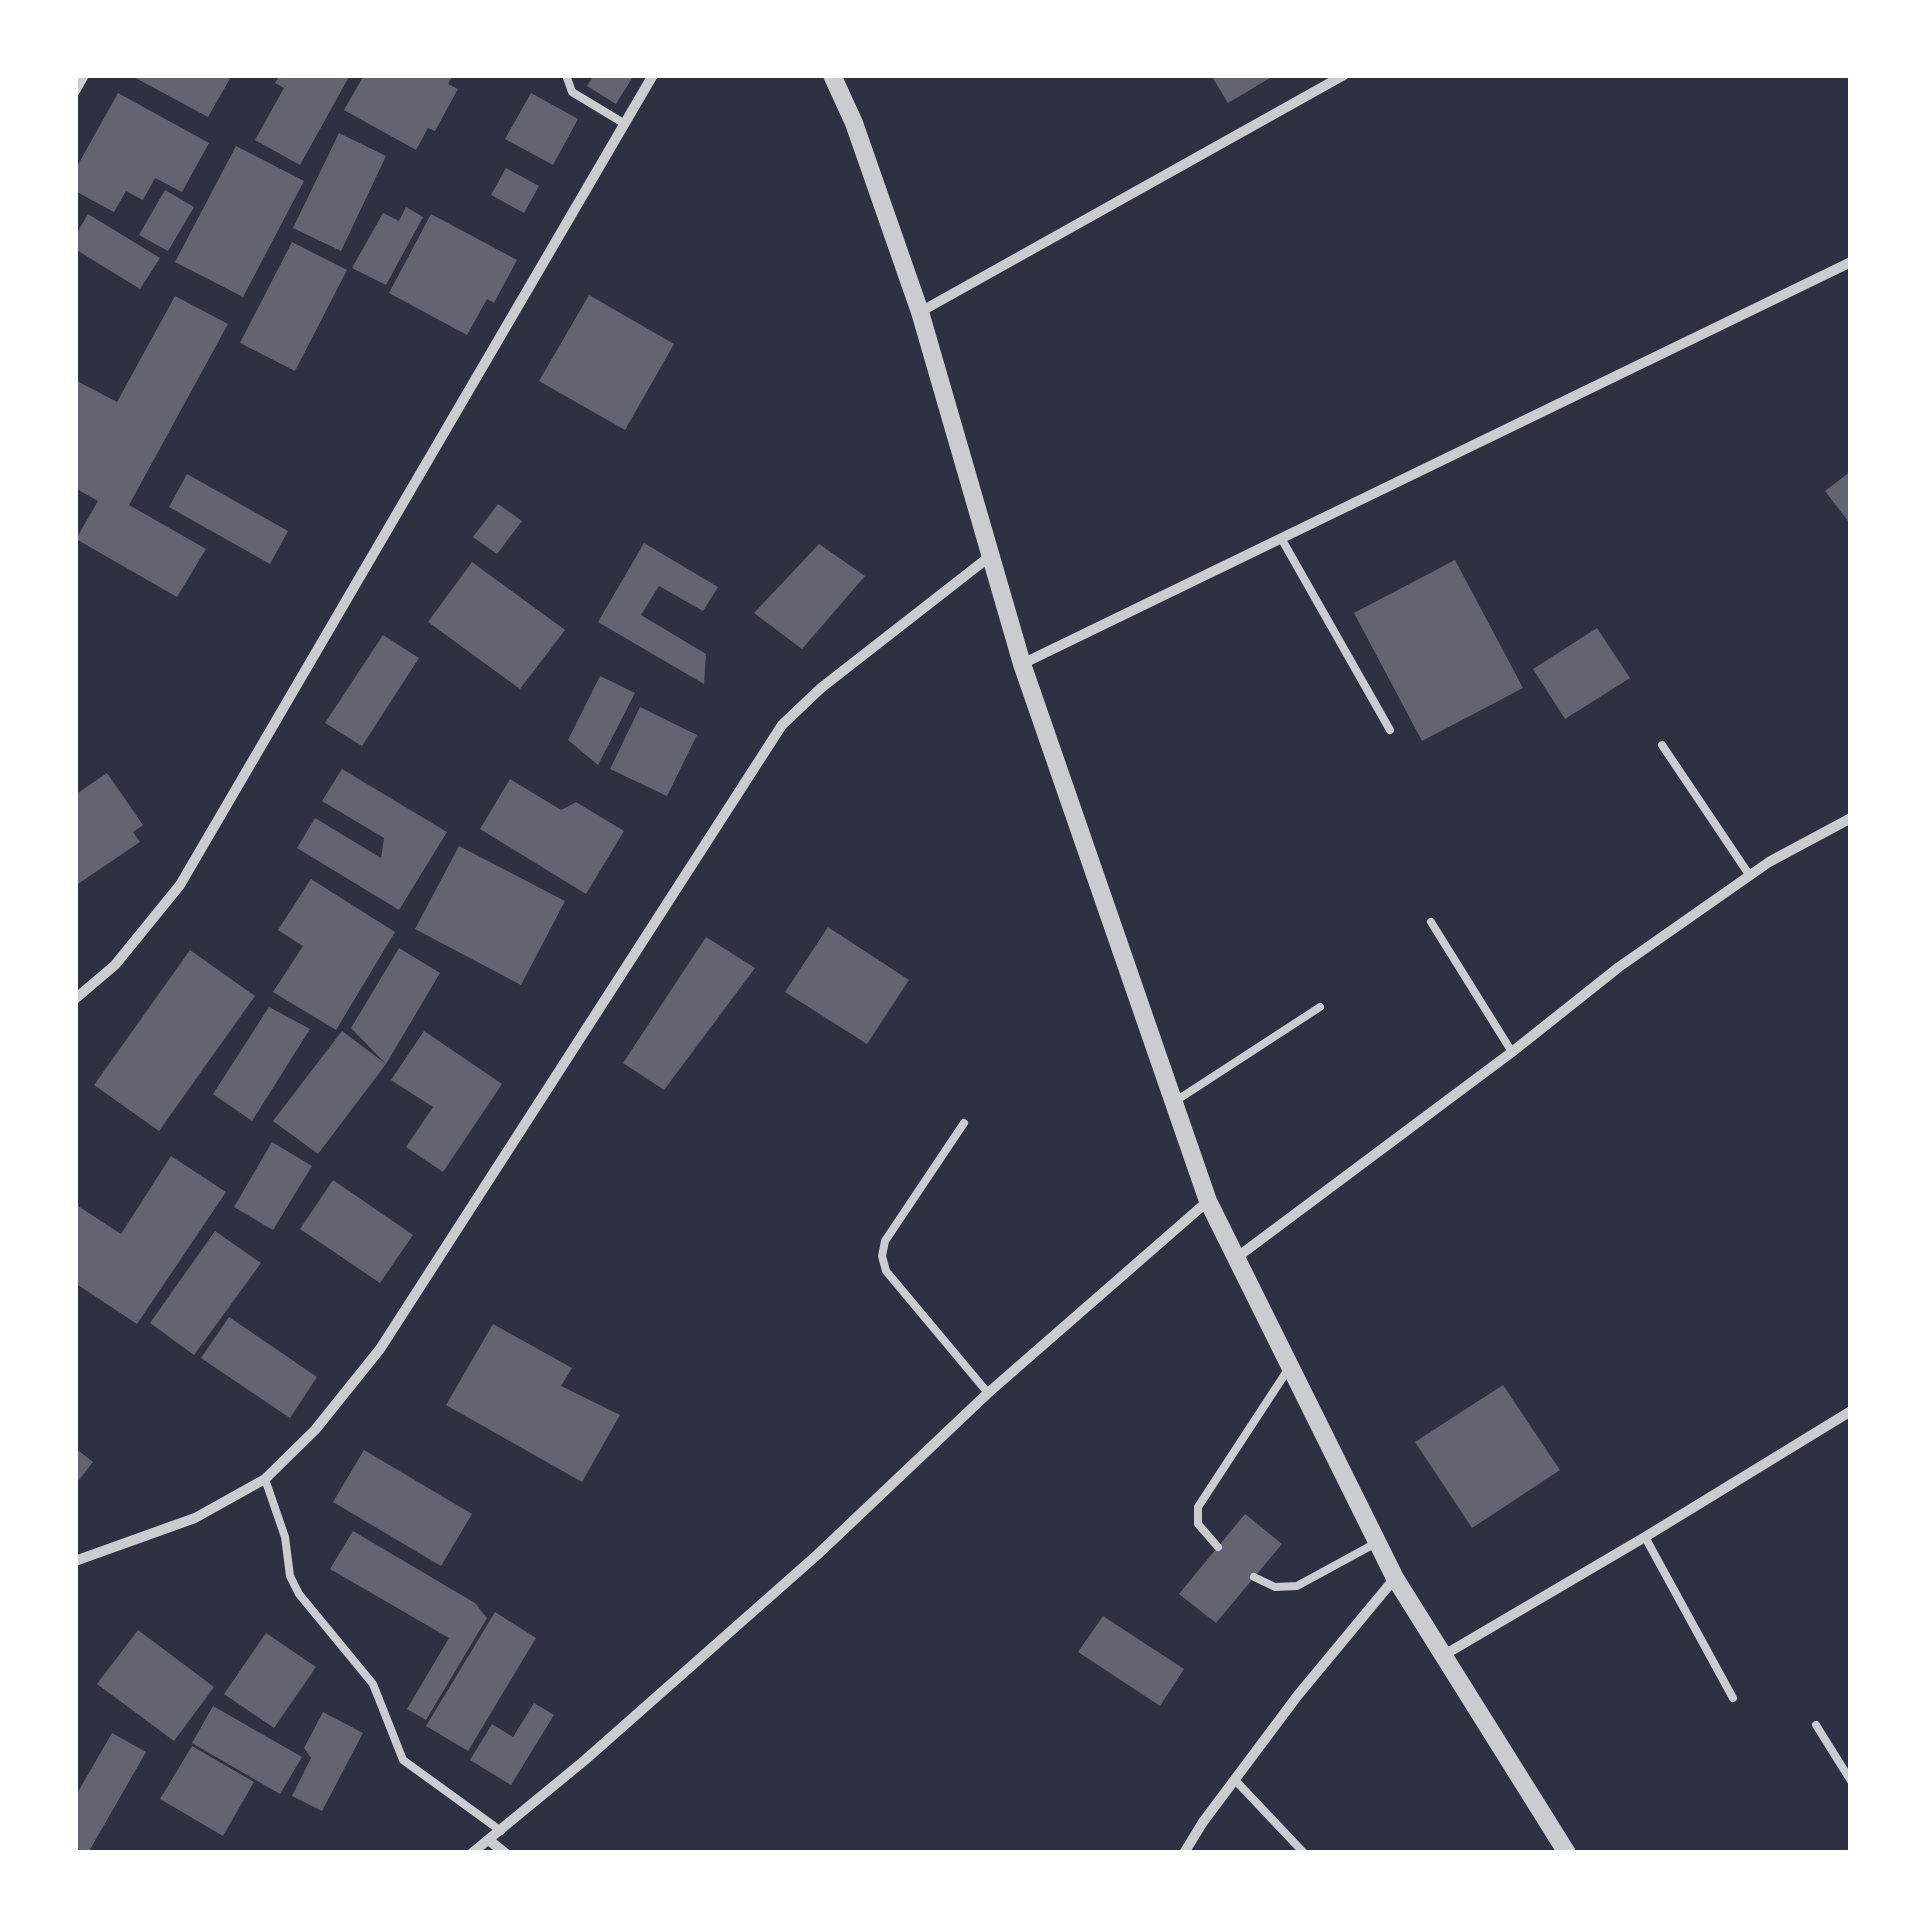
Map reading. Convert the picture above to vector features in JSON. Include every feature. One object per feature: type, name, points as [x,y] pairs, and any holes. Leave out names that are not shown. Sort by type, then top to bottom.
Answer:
[{"type":"street","points":[[75,91],[84,75]]},
{"type":"street","points":[[75,999],[116,965],[180,885],[653,75]]},
{"type":"street","points":[[832,75],[854,123],[920,312],[1022,664],[1208,1201],[1396,1578],[1567,1853]]},
{"type":"street","points":[[920,312],[1344,75]]},
{"type":"street","points":[[1022,664],[1851,262]]},
{"type":"street","points":[[75,1561],[195,1518],[265,1479],[315,1430],[380,1349],[782,726],[821,688],[989,556]]},
{"type":"street","points":[[1236,1258],[1620,967],[1750,876],[1851,818]]},
{"type":"street","points":[[472,1853],[817,1555],[988,1394],[1208,1201]]},
{"type":"street","points":[[1444,1654],[1645,1538],[1851,1411]]},
{"type":"street","points":[[1184,1853],[1298,1695],[1396,1578]]},
{"type":"street","points":[[490,1840],[505,1853]]},
{"type":"lane","points":[[566,75],[572,92],[625,124]]},
{"type":"lane","points":[[1281,538],[1390,730]]},
{"type":"lane","points":[[1662,745],[1750,876]]},
{"type":"lane","points":[[1431,922],[1512,1052]]},
{"type":"lane","points":[[1174,1102],[1320,1007]]},
{"type":"lane","points":[[964,1123],[885,1242],[882,1256],[886,1270],[988,1394]]},
{"type":"lane","points":[[1218,1547],[1198,1524],[1198,1507],[1289,1368]]},
{"type":"lane","points":[[265,1479],[285,1538],[290,1576],[299,1594],[373,1684],[404,1760],[501,1831]]},
{"type":"lane","points":[[1645,1538],[1733,1698]]},
{"type":"lane","points":[[1254,1576],[1274,1587],[1297,1586],[1377,1542]]},
{"type":"lane","points":[[1816,1725],[1851,1781]]},
{"type":"lane","points":[[1235,1780],[1304,1853]]},
{"type":"building","points":[[130,75],[232,75],[208,117]]},
{"type":"building","points":[[280,75],[350,75],[300,165],[255,140],[284,88],[275,83]]},
{"type":"building","points":[[364,75],[453,75],[448,84],[458,89],[435,131],[428,128],[416,150],[344,110]]},
{"type":"building","points":[[594,75],[634,75],[616,104],[587,86]]},
{"type":"building","points":[[1211,75],[1275,75],[1228,103]]},
{"type":"building","points":[[118,93],[209,143],[182,192],[155,178],[143,200],[126,191],[114,212],[75,191],[75,170]]},
{"type":"building","points":[[531,93],[578,119],[553,165],[505,139]]},
{"type":"building","points":[[339,133],[386,156],[341,251],[293,228]]},
{"type":"building","points":[[236,146],[304,181],[243,297],[175,262]]},
{"type":"building","points":[[506,168],[539,186],[524,213],[491,195]]},
{"type":"building","points":[[165,190],[194,207],[168,251],[139,235]]},
{"type":"building","points":[[406,207],[423,217],[386,285],[352,268],[383,213],[399,221]]},
{"type":"building","points":[[88,214],[160,258],[140,289],[75,249],[75,236]]},
{"type":"building","points":[[431,214],[517,260],[494,303],[487,299],[467,335],[389,293]]},
{"type":"building","points":[[292,242],[347,270],[295,371],[240,343]]},
{"type":"building","points":[[589,295],[674,344],[625,430],[539,381]]},
{"type":"building","points":[[175,296],[228,324],[129,505],[206,549],[177,597],[76,539],[98,501],[75,488],[75,384],[77,381],[117,402]]},
{"type":"building","points":[[1851,471],[1851,525],[1825,491]]},
{"type":"building","points":[[187,474],[288,531],[270,564],[169,507]]},
{"type":"building","points":[[498,504],[522,521],[497,554],[473,537]]},
{"type":"building","points":[[644,543],[718,587],[703,611],[659,586],[641,615],[706,654],[704,684],[598,622]]},
{"type":"building","points":[[819,544],[865,576],[802,649],[754,613]]},
{"type":"building","points":[[1455,560],[1523,688],[1422,741],[1354,613]]},
{"type":"building","points":[[472,562],[565,630],[520,689],[428,622]]},
{"type":"building","points":[[1597,628],[1630,678],[1565,719],[1533,669]]},
{"type":"building","points":[[383,635],[419,658],[362,746],[325,723]]},
{"type":"building","points":[[600,676],[635,693],[598,765],[568,740]]},
{"type":"building","points":[[640,707],[697,735],[667,796],[610,769]]},
{"type":"building","points":[[342,769],[447,832],[399,910],[297,848],[315,818],[381,858],[384,838],[322,801]]},
{"type":"building","points":[[107,773],[143,825],[133,832],[140,842],[75,886],[75,795]]},
{"type":"building","points":[[510,779],[561,810],[576,802],[624,831],[586,894],[480,829]]},
{"type":"building","points":[[459,846],[565,901],[521,985],[415,929]]},
{"type":"building","points":[[311,879],[395,932],[336,1030],[273,992],[303,946],[278,930]]},
{"type":"building","points":[[828,927],[909,980],[867,1044],[785,992]]},
{"type":"building","points":[[706,937],[755,968],[664,1090],[623,1063]]},
{"type":"building","points":[[399,948],[440,973],[386,1064],[351,1028]]},
{"type":"building","points":[[190,950],[255,996],[159,1131],[94,1085]]},
{"type":"building","points":[[269,1007],[310,1029],[252,1121],[213,1094]]},
{"type":"building","points":[[342,1031],[386,1064],[318,1154],[273,1121]]},
{"type":"building","points":[[424,1031],[502,1084],[443,1172],[406,1147],[433,1107],[391,1080]]},
{"type":"building","points":[[272,1142],[312,1166],[273,1230],[234,1207]]},
{"type":"building","points":[[171,1156],[226,1192],[137,1324],[75,1283],[75,1204],[121,1234]]},
{"type":"building","points":[[333,1180],[413,1235],[380,1283],[300,1229]]},
{"type":"building","points":[[215,1231],[261,1263],[194,1355],[150,1323]]},
{"type":"building","points":[[229,1317],[317,1377],[290,1418],[201,1358]]},
{"type":"building","points":[[493,1324],[572,1368],[561,1386],[620,1415],[582,1482],[446,1405]]},
{"type":"building","points":[[1503,1385],[1560,1470],[1472,1528],[1415,1442]]},
{"type":"building","points":[[75,1448],[93,1462],[75,1485]]},
{"type":"building","points":[[364,1450],[472,1514],[441,1566],[333,1502]]},
{"type":"building","points":[[1245,1514],[1282,1544],[1216,1623],[1179,1594]]},
{"type":"building","points":[[353,1531],[475,1603],[487,1618],[426,1720],[407,1709],[449,1638],[330,1569]]},
{"type":"building","points":[[495,1612],[536,1638],[468,1751],[426,1726]]},
{"type":"building","points":[[1103,1616],[1184,1669],[1160,1706],[1078,1652]]},
{"type":"building","points":[[138,1630],[214,1687],[174,1741],[97,1684]]},
{"type":"building","points":[[266,1633],[316,1667],[274,1728],[224,1694]]},
{"type":"building","points":[[534,1703],[554,1715],[511,1785],[470,1760],[492,1724],[513,1737]]},
{"type":"building","points":[[213,1706],[302,1757],[280,1794],[192,1743]]},
{"type":"building","points":[[323,1712],[363,1733],[322,1811],[292,1796],[311,1758],[304,1748]]},
{"type":"building","points":[[112,1733],[146,1752],[88,1853],[75,1853],[75,1797]]},
{"type":"building","points":[[192,1746],[254,1782],[223,1836],[160,1799]]}]
